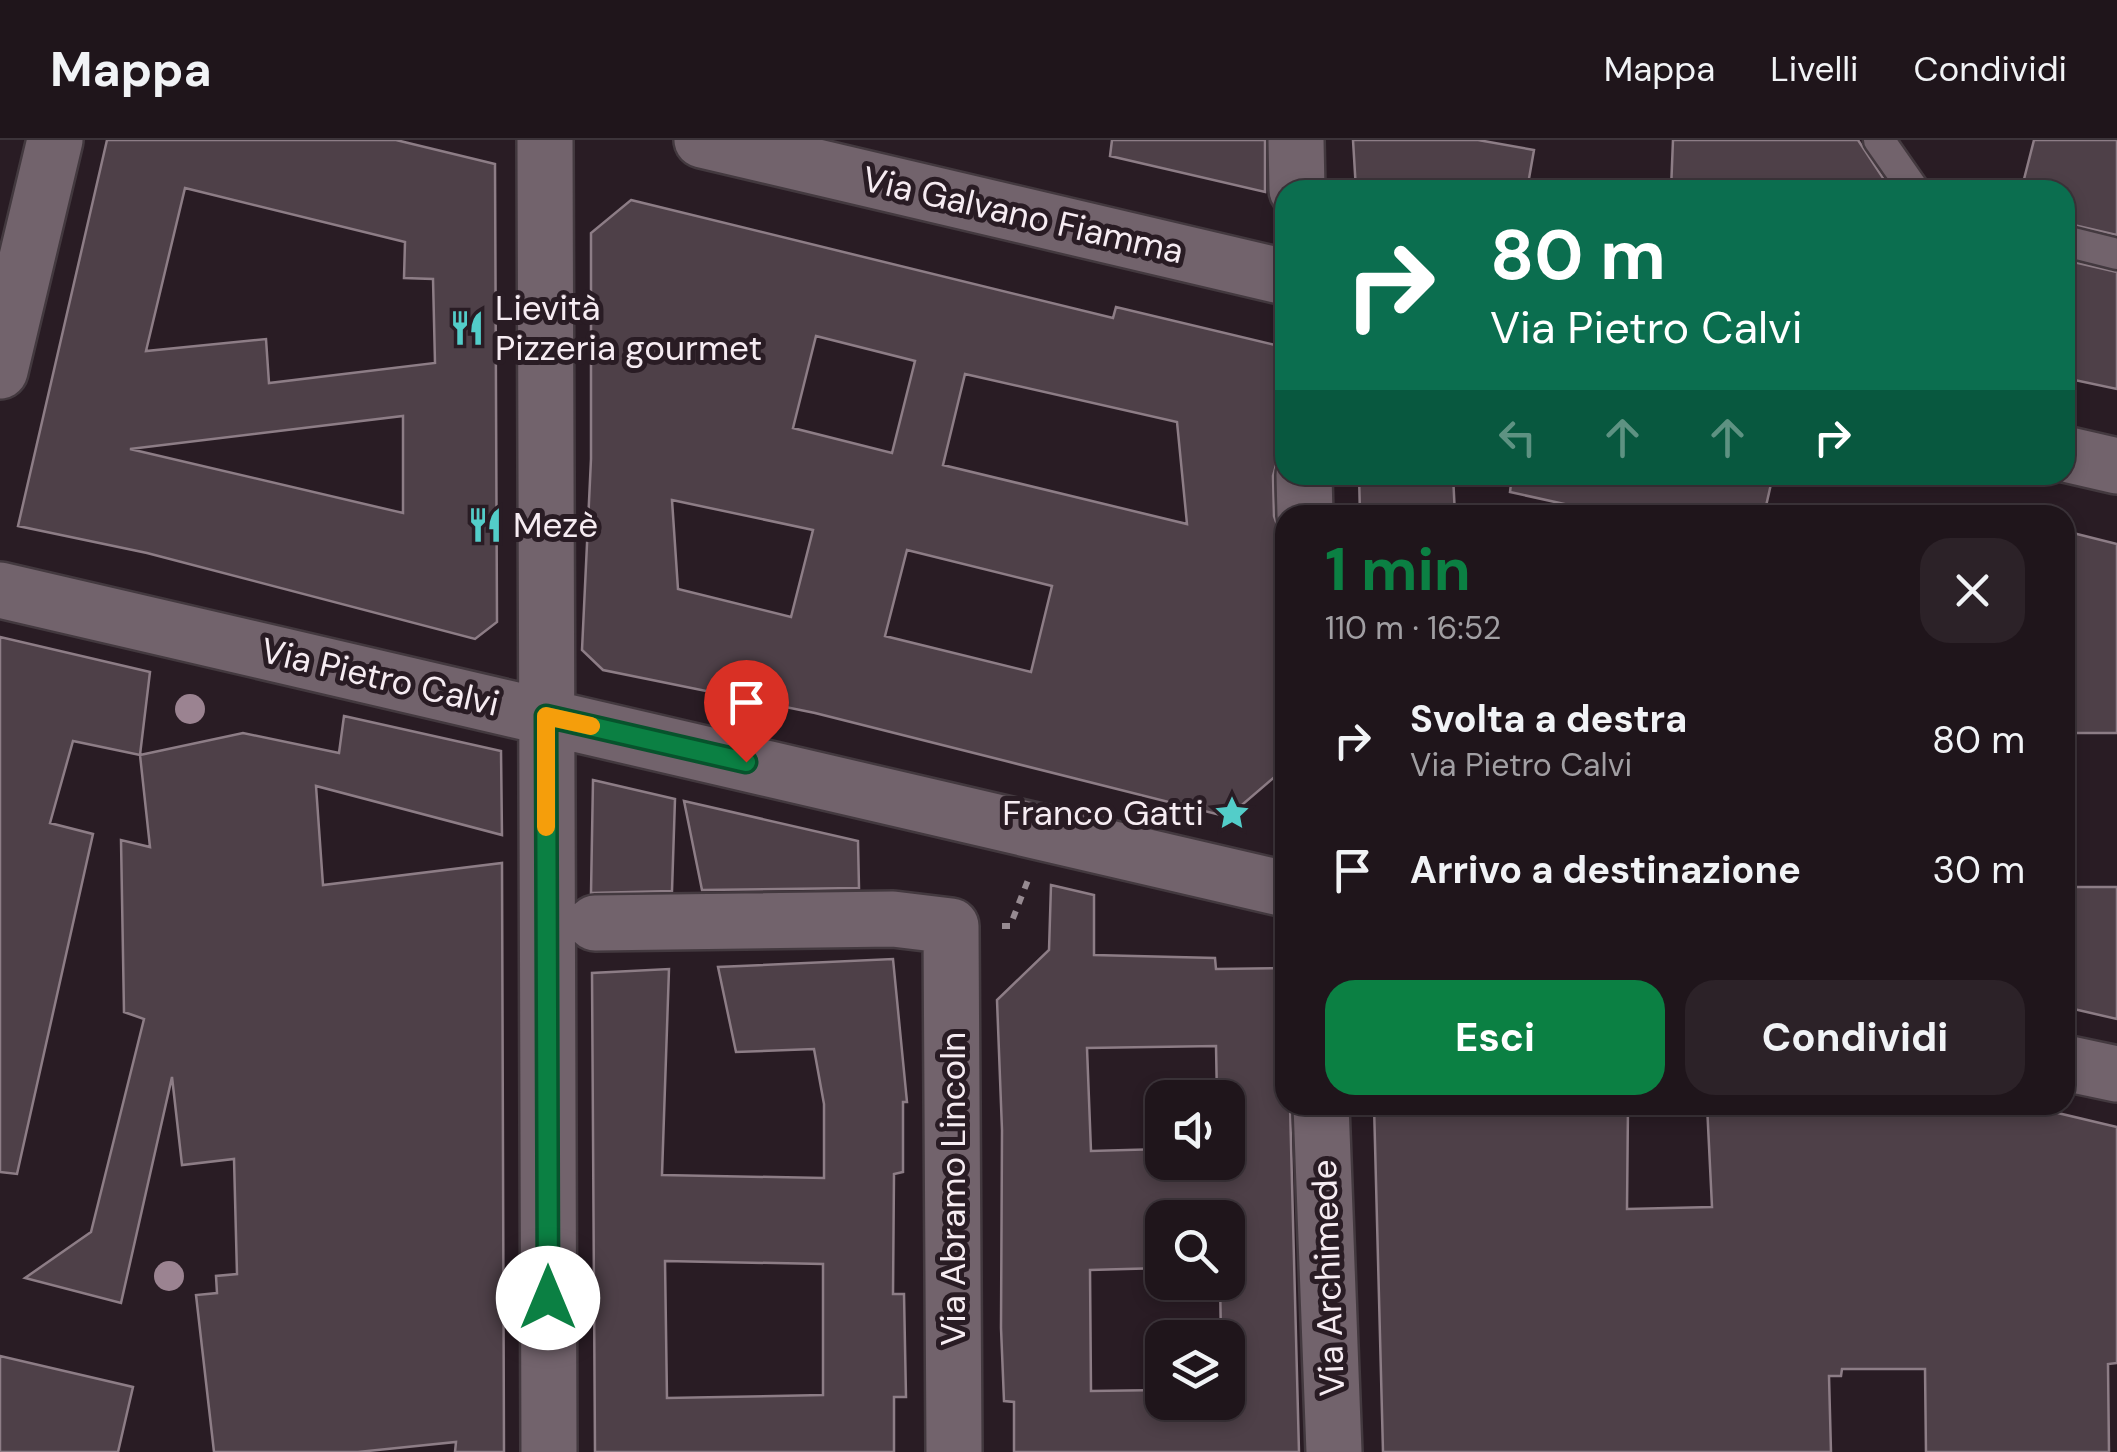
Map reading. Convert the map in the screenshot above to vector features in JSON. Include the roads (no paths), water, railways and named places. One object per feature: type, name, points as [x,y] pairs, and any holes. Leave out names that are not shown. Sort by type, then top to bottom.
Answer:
[{"type":"street","points":[[0,371],[55,140]]},
{"type":"street","points":[[545,140],[550,1452]]},
{"type":"street","name":"Via Galvano Fiamma","points":[[702,140],[1275,275]]},
{"type":"street","points":[[1296,140],[1297,180]]},
{"type":"street","points":[[2075,456],[2117,466]]},
{"type":"street","name":"Via Pietro Calvi","points":[[0,590],[1275,886]]},
{"type":"street","name":"Via Abramo Lincoln","points":[[595,923],[893,919],[951,926],[954,1452]]},
{"type":"street","points":[[2075,1064],[2117,1074]]},
{"type":"street","name":"Via Archimede","points":[[1321,1115],[1334,1452]]},
{"type":"lane","points":[[1879,140],[1907,180]]},
{"type":"lane","points":[[2075,244],[2117,254]]},
{"type":"place","name":"Lievità Pizzeria gourmet","points":[[467,328]]},
{"type":"place","name":"Mezè","points":[[485,525]]},
{"type":"place","name":"Franco Gatti","points":[[1232,813]]}]
